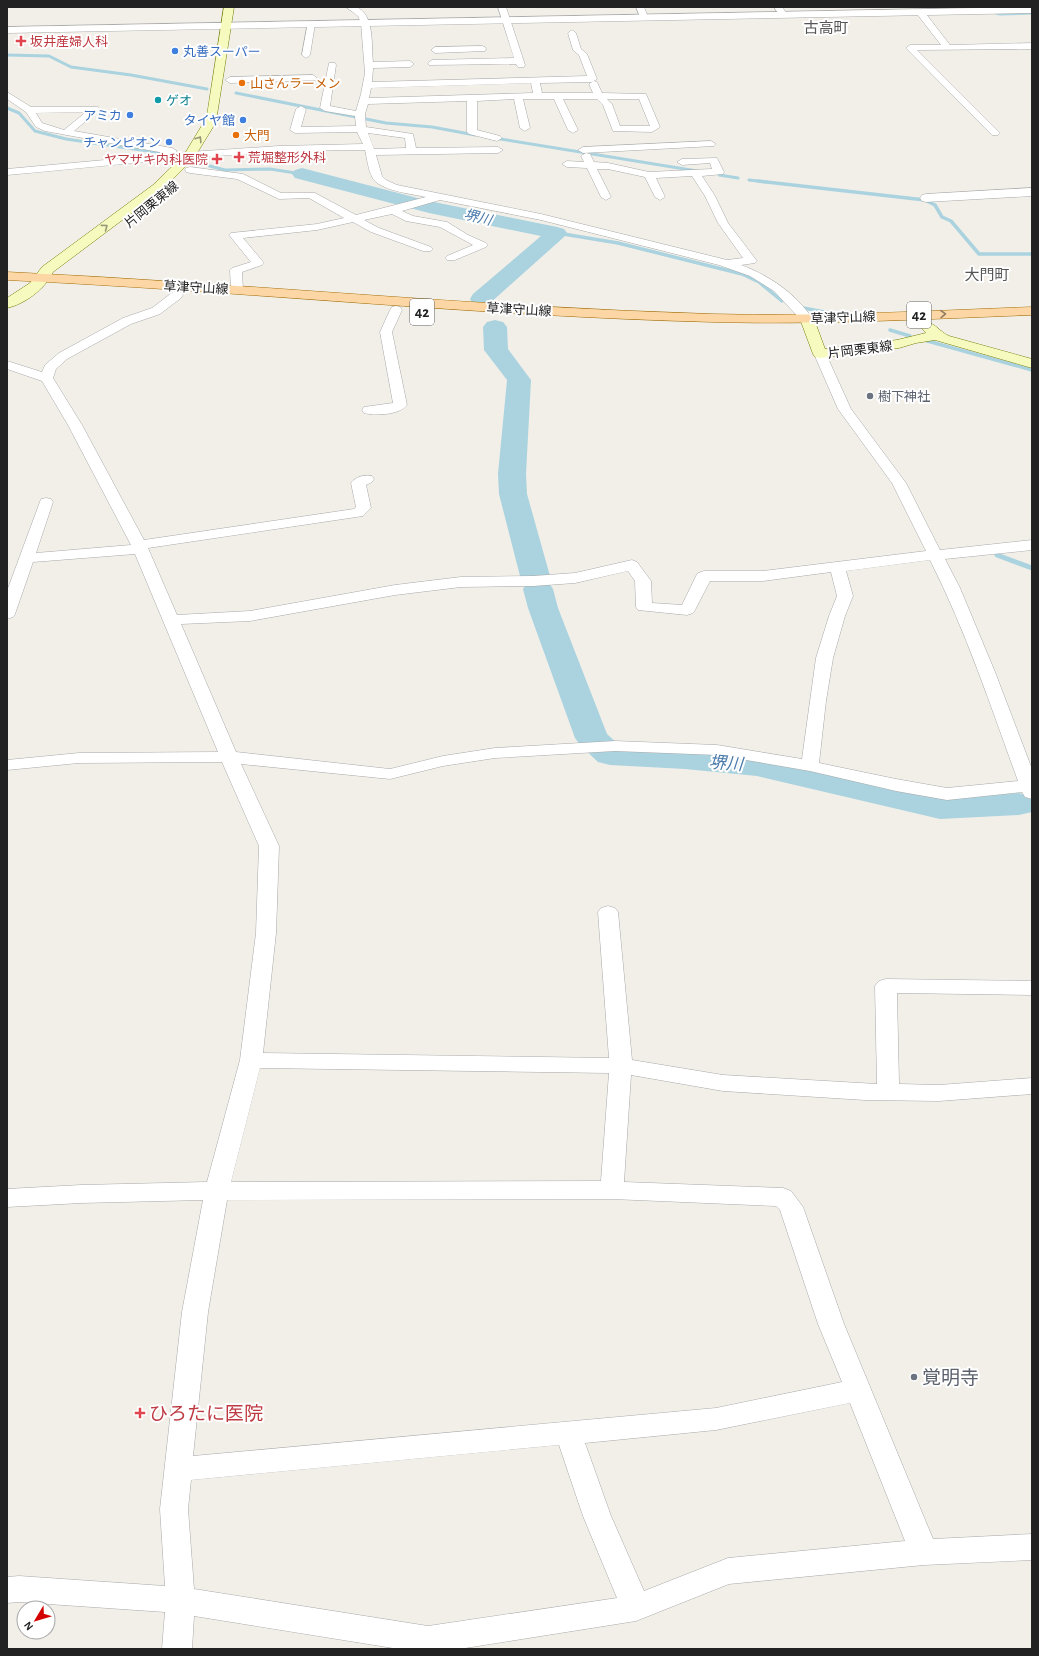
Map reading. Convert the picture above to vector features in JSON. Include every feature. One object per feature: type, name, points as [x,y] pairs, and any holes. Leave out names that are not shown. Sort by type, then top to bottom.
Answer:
[{"type":"main road","name":"片岡栗東線","points":[[229,84],[231,26],[234,10]]},
{"type":"main road","name":"片岡栗東線","points":[[195,155],[191,152],[207,127],[212,115],[220,56],[231,26]]},
{"type":"main road","name":"片岡栗東線","points":[[40,282],[46,270],[157,188],[195,155],[212,139],[220,123]]},
{"type":"main road","name":"片岡栗東線","points":[[40,282],[53,275],[141,214],[190,170],[195,155]]},
{"type":"main road","name":"草津守山線","points":[[7,276],[40,282],[177,295],[521,318],[746,327],[1032,311]]},
{"type":"main road","name":"草津守山線","points":[[7,286],[40,282],[237,290],[487,307],[808,323],[932,331],[1032,321]]},
{"type":"main road","points":[[7,304],[40,282]]},
{"type":"main road","name":"片岡栗東線","points":[[808,323],[820,354],[899,344],[932,331],[1032,364]]},
{"type":"street","points":[[350,7],[361,15],[365,23],[369,73],[368,85],[360,120],[377,177],[382,182],[394,188],[541,217],[723,263],[754,274],[778,288],[808,323]]},
{"type":"street","points":[[432,63],[520,63],[512,48],[502,7]]},
{"type":"street","points":[[640,7],[644,17]]},
{"type":"street","points":[[917,10],[948,48]]},
{"type":"street","points":[[7,30],[644,17],[781,11],[1032,10]]},
{"type":"street","points":[[306,55],[311,24]]},
{"type":"street","points":[[364,101],[410,98],[472,99],[538,96],[558,97],[600,96],[643,96],[655,127],[652,129],[616,129],[607,104],[600,96],[592,79],[583,54],[577,50],[572,33]]},
{"type":"street","points":[[995,133],[910,48],[1032,46]]},
{"type":"street","points":[[435,50],[494,49]]},
{"type":"street","points":[[368,65],[410,64]]},
{"type":"street","points":[[332,65],[325,108],[410,136],[411,152]]},
{"type":"street","points":[[229,84],[292,83],[313,78]]},
{"type":"street","points":[[368,85],[592,79]]},
{"type":"street","points":[[535,80],[538,96]]},
{"type":"street","points":[[7,95],[25,108],[38,125],[66,133],[195,155]]},
{"type":"street","points":[[518,97],[525,128]]},
{"type":"street","points":[[558,97],[573,130]]},
{"type":"street","points":[[472,99],[472,132],[497,138]]},
{"type":"street","points":[[7,105],[25,108],[95,109],[66,133]]},
{"type":"street","points":[[301,109],[295,130],[360,120]]},
{"type":"street","points":[[606,198],[582,150],[711,144]]},
{"type":"street","points":[[7,172],[195,155],[314,148],[411,152],[498,150]]},
{"type":"street","points":[[567,164],[615,168],[649,175],[719,172],[713,160],[682,162]]},
{"type":"street","points":[[190,170],[239,176],[280,196],[311,195],[356,218],[375,230],[427,249]]},
{"type":"street","points":[[696,174],[710,196],[723,223],[751,261],[723,263]]},
{"type":"street","points":[[649,175],[660,197]]},
{"type":"street","points":[[926,198],[1032,192]]},
{"type":"street","points":[[237,290],[236,270],[258,263],[235,236],[317,226],[393,210],[439,197]]},
{"type":"street","points":[[393,210],[410,219],[444,224],[464,237],[482,245],[451,258]]},
{"type":"street","points":[[15,380],[43,377],[63,356],[127,321],[156,311],[177,295]]},
{"type":"street","points":[[369,410],[394,408],[400,405],[386,332],[396,310]]},
{"type":"street","points":[[7,765],[79,758],[229,757],[390,774],[443,761],[495,753],[615,746],[717,750],[810,766],[896,785],[947,794],[1031,788],[987,672],[952,588],[899,483],[845,409],[820,354]]},
{"type":"street","points":[[7,365],[43,377],[75,425],[140,547],[229,757],[270,846],[266,933],[251,1060],[217,1191],[195,1312],[174,1509],[180,1600],[177,1649]]},
{"type":"street","points":[[26,558],[140,547],[358,513],[364,508],[358,483],[367,478]]},
{"type":"street","points":[[7,611],[46,502]]},
{"type":"street","points":[[172,620],[250,616],[395,590],[461,582],[533,581],[575,578],[632,565],[643,581],[644,607],[688,610],[704,576],[763,576],[1032,545]]},
{"type":"street","points":[[810,766],[820,687],[837,612],[845,596],[837,567]]},
{"type":"street","points":[[608,912],[620,1066],[612,1190]]},
{"type":"street","points":[[888,1092],[886,986],[1032,988]]},
{"type":"street","points":[[251,1060],[620,1066],[723,1083],[865,1092],[939,1093],[1032,1086]]},
{"type":"street","points":[[7,1198],[81,1194],[217,1191],[612,1190],[783,1197],[791,1207],[831,1324],[924,1552]]},
{"type":"street","points":[[178,1468],[716,1419],[858,1390]]},
{"type":"street","points":[[568,1433],[597,1516],[636,1608]]},
{"type":"street","points":[[7,1590],[19,1589],[180,1600],[428,1640],[636,1608],[728,1571],[924,1552],[1032,1547]]},
{"type":"waterway","points":[[976,7],[1000,14],[1032,13]]},
{"type":"waterway","points":[[7,55],[49,56],[71,67],[131,75],[207,89]]},
{"type":"waterway","points":[[236,93],[386,123],[432,127],[475,135]]},
{"type":"waterway","points":[[7,108],[19,113],[35,131],[66,139],[175,155]]},
{"type":"waterway","points":[[494,138],[697,171]]},
{"type":"waterway","points":[[206,165],[225,170],[270,169],[302,174]]},
{"type":"waterway","name":"堺川","points":[[302,174],[429,207],[557,233],[481,299]]},
{"type":"waterway","points":[[719,175],[738,178]]},
{"type":"waterway","points":[[749,180],[758,181]]},
{"type":"waterway","points":[[758,181],[767,182]]},
{"type":"waterway","points":[[758,181],[925,200],[935,205],[942,217],[951,221],[979,254],[1032,254]]},
{"type":"waterway","points":[[557,233],[618,243],[742,274],[759,282],[782,301]]},
{"type":"waterway","points":[[798,307],[835,314]]},
{"type":"waterway","points":[[860,321],[865,322]]},
{"type":"waterway","name":"堺川","points":[[495,327],[496,350],[519,380],[512,474],[513,494],[535,576]]},
{"type":"waterway","points":[[890,330],[910,336]]},
{"type":"waterway","points":[[924,340],[1032,370]]},
{"type":"waterway","points":[[997,555],[1032,568]]},
{"type":"waterway","name":"堺川","points":[[538,589],[543,608],[592,738],[610,755],[685,759],[757,766],[940,808],[1019,804]]},
{"type":"place","name":"坂井産婦人科","points":[[21,41]]},
{"type":"place","name":"丸善スーパー","points":[[175,51]]},
{"type":"place","name":"山さんラーメン","points":[[242,83]]},
{"type":"place","name":"ゲオ","points":[[158,100]]},
{"type":"place","name":"アミカ","points":[[130,115]]},
{"type":"place","name":"タイヤ館","points":[[243,120]]},
{"type":"place","name":"大門","points":[[236,135]]},
{"type":"place","name":"チャンピオン","points":[[169,142]]},
{"type":"place","name":"荒堀整形外科","points":[[239,157]]},
{"type":"place","name":"ヤマザキ内科医院","points":[[217,159]]},
{"type":"place","name":"樹下神社","points":[[870,396]]},
{"type":"place","name":"覚明寺","points":[[914,1377]]},
{"type":"place","name":"ひろたに医院","points":[[140,1413]]},
{"type":"district","name":"古高町","points":[[826,28]]},
{"type":"district","name":"大門町","points":[[987,275]]}]
